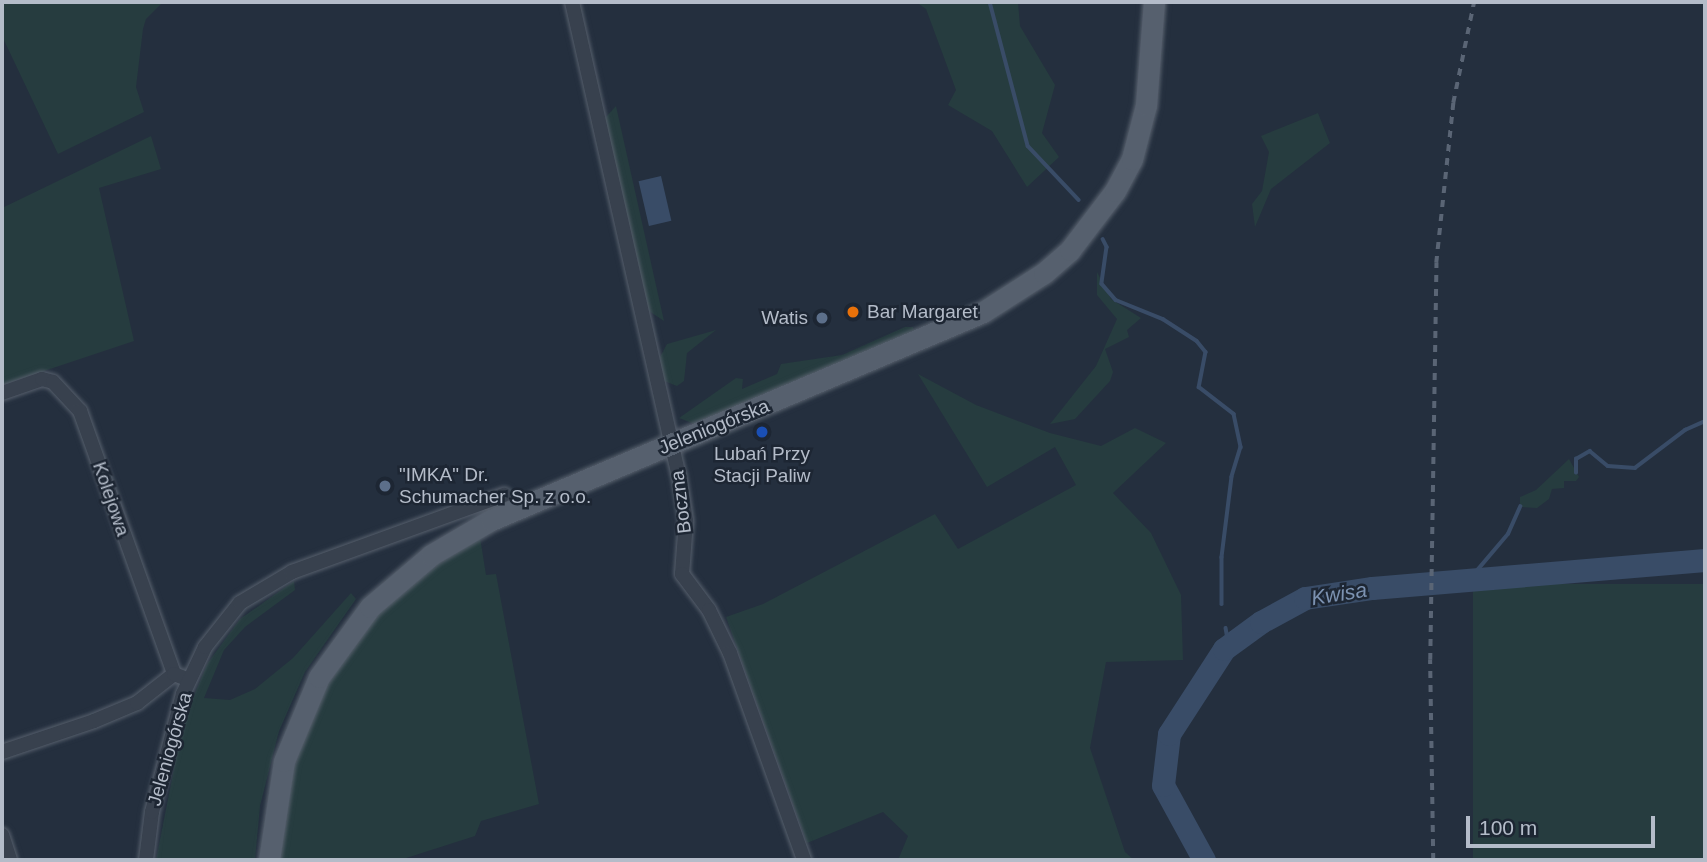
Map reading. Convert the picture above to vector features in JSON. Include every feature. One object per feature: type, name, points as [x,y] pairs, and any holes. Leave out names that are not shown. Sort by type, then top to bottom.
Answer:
[{"type":"main road","name":"Jeleniogórska","points":[[269,860],[277,790],[295,726],[319,677],[370,607],[397,581],[464,534],[672,442],[983,312],[1034,280],[1070,250],[1115,191],[1132,159],[1146,105],[1154,2]]},
{"type":"street","name":"Boczna","points":[[572,2],[672,442],[685,521],[682,574],[709,610],[730,653],[804,860]]},
{"type":"street","name":"Kolejowa","points":[[2,393],[42,379],[53,382],[80,411],[174,674]]},
{"type":"street","name":"Jeleniogórska","points":[[146,860],[163,763],[190,680],[224,620],[256,591],[292,572],[504,495]]},
{"type":"street","points":[[2,752],[137,703],[174,674],[190,680]]},
{"type":"street","points":[[2,835],[10,860]]},
{"type":"green space","points":[[2,2],[163,2],[146,19],[143,29],[136,87],[144,112],[58,154],[2,36]]},
{"type":"green space","points":[[916,2],[1018,2],[1020,26],[1055,85],[1042,133],[1059,157],[1027,187],[992,131],[948,105],[956,90],[926,9]]},
{"type":"green space","points":[[616,106],[664,321],[649,311],[605,118]]},
{"type":"green space","points":[[1318,113],[1330,143],[1271,189],[1255,227],[1252,204],[1262,191],[1269,152],[1261,136]]},
{"type":"green space","points":[[151,136],[161,169],[99,188],[134,341],[2,385],[2,208]]},
{"type":"green space","points":[[1097,272],[1111,299],[1141,318],[1127,330],[1129,337],[1105,349],[1113,372],[1110,381],[1075,419],[1050,424],[1096,366],[1117,319],[1097,295]]},
{"type":"green space","points":[[905,327],[913,327],[915,332],[697,425],[679,418],[736,378],[743,379],[742,389],[777,374],[781,364],[842,355]]},
{"type":"green space","points":[[716,330],[687,353],[684,381],[677,386],[664,381],[659,359],[667,344]]},
{"type":"green space","points":[[918,374],[976,405],[1050,433],[1101,446],[1135,428],[1166,443],[1113,493],[1151,533],[1181,595],[1183,660],[1106,662],[1090,748],[1125,852],[1134,860],[898,860],[908,836],[883,812],[807,843],[726,617],[763,604],[935,514],[958,549],[1076,485],[1055,447],[987,487]]},
{"type":"green space","points":[[1569,459],[1579,477],[1576,481],[1564,481],[1564,488],[1552,489],[1549,499],[1537,508],[1520,507],[1520,497],[1536,490]]},
{"type":"green space","points":[[480,537],[486,575],[496,574],[539,804],[481,821],[475,836],[400,860],[279,860],[282,817],[298,742],[329,676],[391,596],[422,570]]},
{"type":"green space","points":[[294,581],[295,590],[245,627],[224,650],[204,698],[230,700],[255,689],[293,658],[351,593],[356,599],[305,672],[279,731],[260,806],[255,860],[156,860],[183,723],[207,664],[240,619]]},
{"type":"green space","points":[[1473,584],[1705,584],[1705,860],[1473,860]]},
{"type":"water","points":[[661,176],[671,221],[649,226],[639,181]]},
{"type":"waterway","points":[[990,2],[1028,146],[1079,200]]},
{"type":"waterway","points":[[1103,239],[1107,247],[1102,284],[1116,300],[1163,319],[1197,341],[1206,352],[1199,387],[1234,414],[1241,447],[1232,477],[1222,557],[1222,604]]},
{"type":"waterway","points":[[1576,473],[1576,459],[1590,451],[1608,466],[1635,468],[1685,430],[1705,421]]},
{"type":"waterway","points":[[1469,580],[1508,534],[1520,507]]},
{"type":"waterway","name":"Kwisa","points":[[1204,860],[1163,785],[1169,734],[1224,649],[1261,622],[1305,598],[1372,588],[1705,560]]},
{"type":"waterway","points":[[1226,628],[1229,645]]},
{"type":"railway","points":[[1433,860],[1430,660],[1436,263],[1453,103],[1474,2]]},
{"type":"place","name":"Bar Margaret","points":[[853,312]]},
{"type":"place","name":"Watis","points":[[822,318]]},
{"type":"place","name":"Lubań Przy Stacji Paliw","points":[[762,432]]},
{"type":"place","name":"\"IMKA\" Dr. Schumacher Sp. z o.o.","points":[[385,486]]}]
